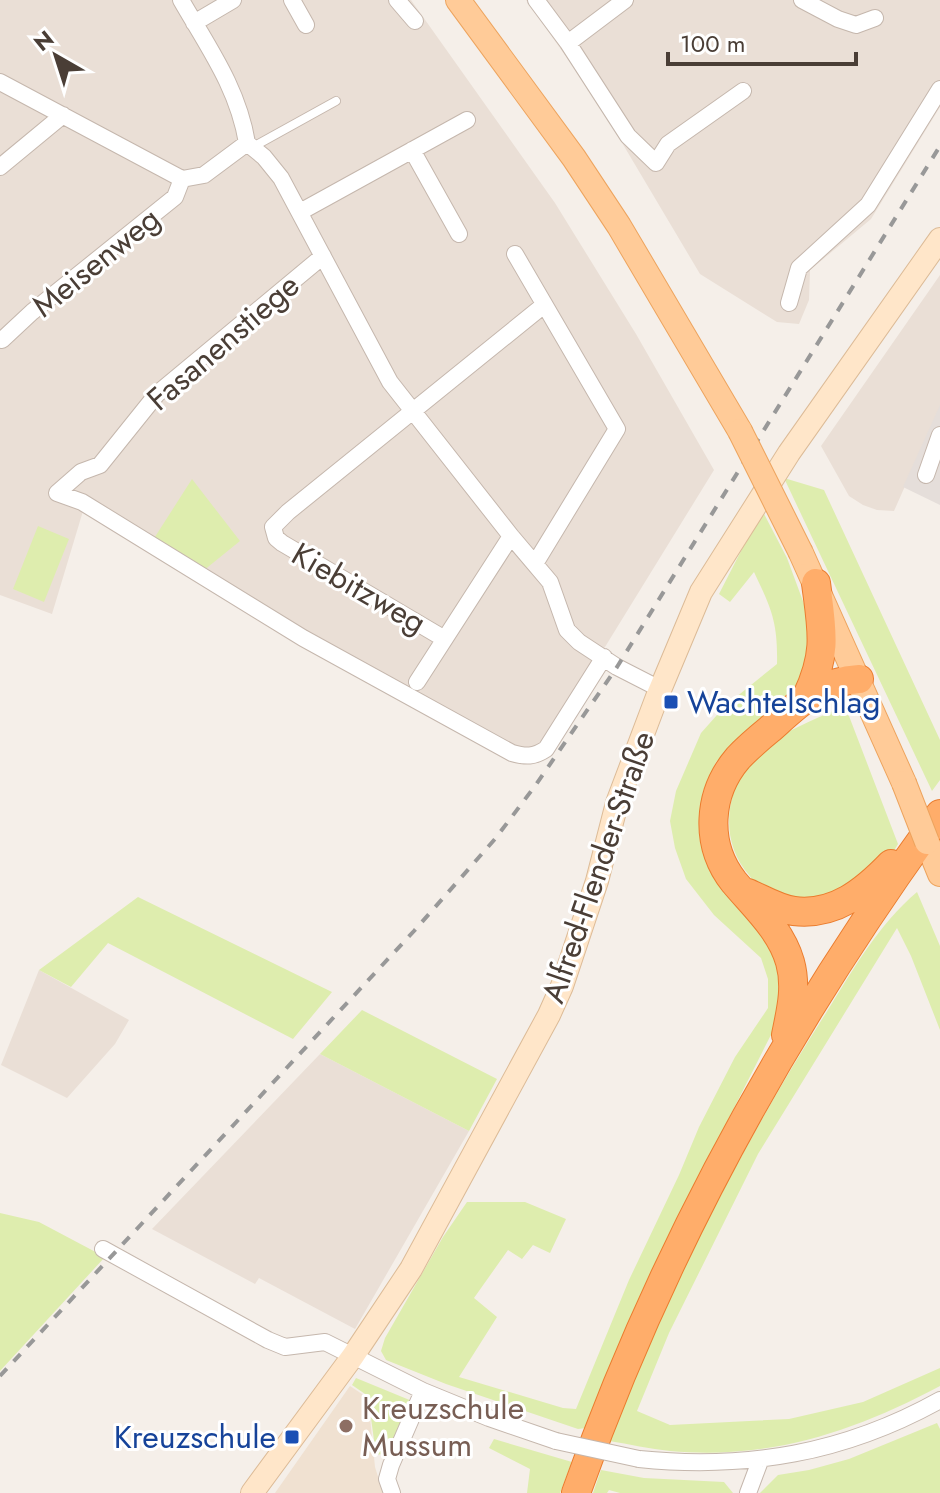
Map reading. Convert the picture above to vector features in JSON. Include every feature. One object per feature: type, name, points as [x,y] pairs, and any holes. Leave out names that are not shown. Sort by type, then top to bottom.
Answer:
[{"type":"highway","points":[[807,696],[821,662],[824,641],[816,583]]},
{"type":"highway","points":[[783,1051],[793,999],[790,961],[772,928],[725,869],[713,831],[714,807],[722,781],[738,758],[807,696],[833,683],[861,684]]},
{"type":"highway","points":[[769,730],[861,684]]},
{"type":"highway","points":[[743,891],[795,911],[836,906],[869,887],[937,820]]},
{"type":"highway","points":[[576,1493],[634,1340],[716,1170],[783,1051],[937,820]]},
{"type":"main road","points":[[458,0],[612,215],[740,431],[816,583],[904,783],[940,874]]},
{"type":"street","points":[[181,0],[230,84],[241,108],[250,145],[281,178],[390,382],[511,536],[536,562],[550,582],[567,630],[579,642],[660,689]]},
{"type":"street","points":[[194,23],[233,0]]},
{"type":"street","points":[[292,0],[306,25]]},
{"type":"street","points":[[397,0],[415,21]]},
{"type":"street","points":[[536,0],[568,43],[628,136],[656,163],[668,144],[743,91]]},
{"type":"street","points":[[568,43],[625,0]]},
{"type":"street","points":[[802,0],[856,25],[875,18]]},
{"type":"street","points":[[0,82],[182,179],[204,175],[250,145]]},
{"type":"street","points":[[789,303],[799,268],[868,205],[940,89]]},
{"type":"street","points":[[0,167],[63,115]]},
{"type":"street","points":[[300,212],[467,120]]},
{"type":"street","points":[[412,150],[459,234]]},
{"type":"street","name":"Meisenweg","points":[[2,340],[32,312],[175,197],[182,179]]},
{"type":"street","name":"Alfred-Flender-Straße","points":[[252,1493],[353,1356],[404,1280],[533,1046],[562,986],[597,881],[617,803],[701,592],[789,453],[940,239]]},
{"type":"street","points":[[515,254],[617,429],[536,562]]},
{"type":"street","name":"Fasanenstiege","points":[[323,256],[157,394],[100,465],[81,472],[57,493],[82,502],[303,638],[512,753],[525,757],[546,749],[604,657]]},
{"type":"street","points":[[413,411],[544,305]]},
{"type":"street","name":"Kiebitzweg","points":[[413,411],[278,520],[273,533],[282,543],[443,638]]},
{"type":"street","points":[[926,475],[940,435]]},
{"type":"street","name":"Kiebitzweg","points":[[417,682],[511,536]]},
{"type":"street","points":[[103,1249],[285,1347],[325,1342],[423,1391],[489,1418],[556,1441],[639,1459],[698,1464],[760,1461],[834,1446],[914,1415],[940,1400]]},
{"type":"street","points":[[392,1493],[387,1479],[391,1465],[423,1391]]},
{"type":"street","points":[[748,1493],[760,1461]]},
{"type":"lane","points":[[250,145],[336,101]]},
{"type":"shaded area","points":[[0,0],[411,0],[555,203],[636,334],[714,470],[544,746],[523,764],[83,511],[52,614],[0,595]]},
{"type":"shaded area","points":[[526,0],[940,0],[940,107],[871,219],[810,270],[809,300],[799,324],[777,322],[700,274],[596,99]]},
{"type":"shaded area","points":[[940,275],[940,407],[894,511],[877,510],[849,496],[821,446]]},
{"type":"shaded area","points":[[940,405],[940,505],[903,487]]},
{"type":"shaded area","points":[[39,970],[129,1020],[115,1044],[67,1098],[1,1065]]},
{"type":"shaded area","points":[[320,1054],[469,1131],[355,1329],[259,1278],[255,1284],[152,1229]]},
{"type":"shaded area","name":"Kreuzschule Mussum","points":[[350,1386],[368,1398],[375,1467],[383,1493],[275,1493]]},
{"type":"green space","points":[[784,478],[824,490],[940,740],[940,780],[932,791]]},
{"type":"green space","points":[[192,479],[240,541],[203,571],[153,540]]},
{"type":"green space","points":[[762,510],[787,558],[807,612],[813,652],[798,692],[716,762],[703,791],[700,819],[748,916],[774,953],[782,976],[778,1021],[658,1258],[586,1428],[578,1429],[446,1384],[386,1360],[381,1351],[385,1338],[443,1237],[467,1202],[525,1202],[566,1219],[550,1253],[533,1245],[522,1259],[508,1250],[474,1298],[497,1317],[459,1377],[563,1408],[576,1409],[629,1280],[699,1127],[735,1057],[768,1008],[768,979],[761,958],[714,915],[686,879],[670,821],[676,791],[701,733],[725,706],[777,664],[772,616],[754,572],[730,602],[719,594]]},
{"type":"green space","points":[[38,526],[69,539],[44,602],[13,589]]},
{"type":"green space","points":[[837,709],[849,716],[898,844],[888,859],[873,872],[837,892],[796,899],[778,896],[759,888],[739,861],[729,830],[732,797],[746,767],[765,747],[795,728]]},
{"type":"green space","points":[[917,892],[940,946],[940,1030],[897,928],[758,1154],[669,1333],[637,1411],[670,1425],[789,1419],[863,1402],[940,1368],[940,1386],[843,1429],[776,1447],[707,1453],[662,1450],[609,1441],[681,1275],[764,1115],[867,949],[890,919]]},
{"type":"green space","points":[[138,897],[332,992],[293,1039],[108,943],[71,987],[39,970]]},
{"type":"green space","points":[[362,1010],[497,1079],[469,1131],[320,1054]]},
{"type":"green space","points":[[0,1213],[39,1222],[105,1257],[0,1371]]},
{"type":"green space","points":[[356,1378],[412,1401],[392,1452],[376,1455],[368,1396],[352,1385]]},
{"type":"green space","points":[[937,1423],[940,1429],[940,1493],[760,1493],[778,1475],[849,1459]]},
{"type":"green space","points":[[494,1439],[572,1462],[560,1493],[527,1493],[530,1469],[489,1448]]},
{"type":"green space","points":[[601,1470],[644,1478],[724,1482],[733,1493],[620,1493],[609,1490],[607,1493],[593,1493]]},
{"type":"railway","points":[[0,1376],[414,931],[495,839],[617,667],[940,146]]},
{"type":"place","name":"Wachtelschlag","points":[[671,702]]},
{"type":"place","name":"Kreuzschule Mussum","points":[[346,1426]]},
{"type":"place","name":"Kreuzschule","points":[[292,1437]]}]
